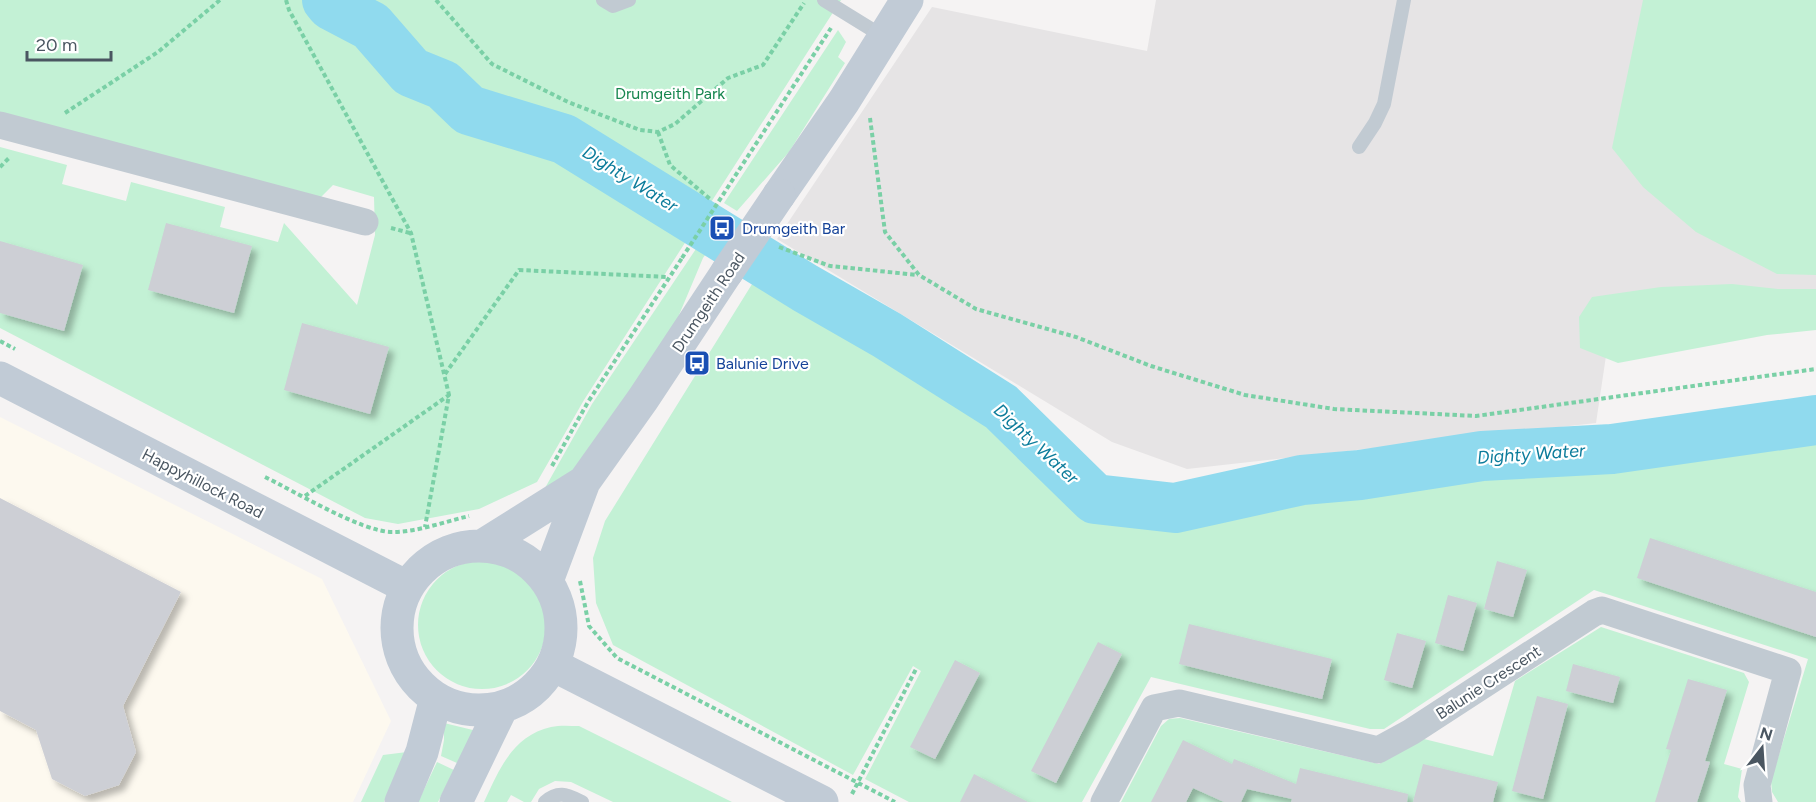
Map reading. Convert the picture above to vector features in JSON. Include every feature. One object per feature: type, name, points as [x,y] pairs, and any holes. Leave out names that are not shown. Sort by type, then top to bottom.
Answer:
[{"type":"main road","name":"Drumgeith Road","points":[[548,581],[584,482],[643,399],[844,101],[907,0]]},
{"type":"main road","name":"Happyhillock Road","points":[[0,378],[407,587]]},
{"type":"main road","name":"Drumgeith Road","points":[[482,546],[584,482]]},
{"type":"main road","points":[[482,546],[507,550],[530,563],[548,581],[557,601],[561,623],[560,645],[553,665],[540,684],[522,698],[502,707],[479,710],[457,707],[436,698],[413,677],[399,649],[398,617],[407,587],[418,573],[439,556],[464,547],[482,546]]},
{"type":"main road","points":[[553,665],[825,801]]},
{"type":"main road","points":[[401,802],[422,752],[436,698]]},
{"type":"main road","points":[[456,802],[502,707]]},
{"type":"street","points":[[0,125],[365,222]]},
{"type":"street","name":"Balunie Crescent","points":[[1104,802],[1154,708],[1179,703],[1378,750],[1411,732],[1602,610],[1788,671],[1757,785],[1759,802]]},
{"type":"lane","points":[[603,0],[613,6],[629,0]]},
{"type":"lane","points":[[824,0],[884,37]]},
{"type":"lane","points":[[1359,147],[1384,104],[1404,0]]},
{"type":"lane","points":[[545,802],[553,796],[567,795],[582,802]]},
{"type":"path","points":[[0,167],[33,134],[158,52],[220,0]]},
{"type":"path","points":[[286,0],[289,10],[411,233],[449,395],[425,527]]},
{"type":"path","points":[[436,0],[492,64],[568,102],[640,130],[658,132],[675,124],[728,78],[763,65],[806,0]]},
{"type":"path","points":[[547,474],[588,402],[843,11]]},
{"type":"path","points":[[870,117],[885,232],[919,275],[976,309],[1076,338],[1151,366],[1245,395],[1334,409],[1476,416],[1816,369]]},
{"type":"path","points":[[658,132],[670,165],[710,200]]},
{"type":"path","points":[[776,258],[781,248],[830,266],[919,275]]},
{"type":"path","points":[[445,374],[519,270],[669,277]]},
{"type":"path","points":[[0,341],[20,351]]},
{"type":"path","points":[[305,497],[449,395]]},
{"type":"path","points":[[264,476],[363,526],[391,532],[425,527],[480,513]]},
{"type":"path","points":[[579,576],[589,626],[617,658],[895,802]]},
{"type":"path","points":[[825,801],[857,783],[916,669]]},
{"type":"shaded area","points":[[1156,0],[1816,0],[1816,318],[1606,356],[1596,423],[1187,469],[1112,442],[777,239],[932,7],[1147,51]]},
{"type":"shaded area","points":[[0,417],[322,579],[391,721],[353,802],[0,802]]},
{"type":"green space","name":"Drumgeith Park","points":[[0,0],[841,0],[584,400],[537,482],[479,509],[398,524],[365,518],[0,328],[0,147],[67,165],[62,184],[126,201],[131,182],[225,207],[220,227],[278,242],[284,223],[357,305],[375,235],[374,197],[333,185],[320,198],[0,114]]},
{"type":"green space","points":[[1643,0],[1816,0],[1816,275],[1777,274],[1696,232],[1643,187],[1612,148]]},
{"type":"green space","points":[[838,30],[846,42],[838,57],[845,63],[789,152],[737,211],[724,203]]},
{"type":"green space","points":[[710,228],[720,234],[703,258],[671,334],[585,464],[545,488],[592,404]]},
{"type":"green space","points":[[762,268],[1038,443],[1095,499],[1175,508],[1302,480],[1360,475],[1482,456],[1613,449],[1816,420],[1816,802],[1778,802],[1772,792],[1771,781],[1808,659],[1594,590],[1384,729],[1370,729],[1151,677],[1082,802],[909,802],[865,779],[921,671],[913,666],[853,775],[613,645],[596,603],[593,558],[605,521]]},
{"type":"green space","points":[[1732,284],[1778,289],[1816,289],[1816,330],[1767,335],[1618,363],[1580,348],[1579,317],[1592,297],[1661,287]]},
{"type":"green space","points":[[482,561],[506,566],[527,580],[541,601],[546,625],[541,649],[527,670],[506,684],[482,689],[458,684],[437,670],[423,649],[418,625],[423,601],[437,580],[458,566]]},
{"type":"green space","points":[[1601,627],[1744,673],[1749,682],[1724,764],[1742,769],[1738,797],[1741,802],[1121,802],[1161,726],[1169,719],[1180,718],[1379,764],[1424,739],[1493,756],[1515,681]]},
{"type":"green space","points":[[444,723],[477,731],[457,763],[441,756]]},
{"type":"green space","points":[[579,726],[732,802],[613,802],[571,782],[555,781],[539,789],[531,802],[524,802],[511,795],[507,802],[484,802],[509,756],[526,738],[551,727]]},
{"type":"green space","points":[[407,752],[384,802],[361,802],[383,755]]},
{"type":"green space","points":[[437,762],[454,770],[438,802],[418,802]]},
{"type":"building","points":[[166,223],[252,246],[234,313],[148,290]]},
{"type":"building","points":[[0,241],[83,265],[64,331],[0,313]]},
{"type":"building","points":[[302,323],[389,347],[370,414],[284,390]]},
{"type":"building","points":[[0,498],[181,592],[123,706],[136,752],[119,785],[85,796],[52,779],[36,730],[0,711]]},
{"type":"building","points":[[1650,538],[1816,592],[1816,637],[1637,578]]},
{"type":"building","points":[[1497,561],[1527,570],[1513,617],[1484,609]]},
{"type":"building","points":[[1448,595],[1477,603],[1463,651],[1435,643]]},
{"type":"building","points":[[1189,624],[1332,659],[1322,699],[1179,664]]},
{"type":"building","points":[[1397,633],[1426,641],[1412,688],[1384,680]]},
{"type":"building","points":[[1098,642],[1122,654],[1056,783],[1031,771]]},
{"type":"building","points":[[955,660],[980,673],[935,759],[910,747]]},
{"type":"building","points":[[1573,664],[1620,677],[1613,703],[1566,691]]},
{"type":"building","points":[[1688,679],[1727,690],[1705,761],[1710,762],[1697,802],[1655,802],[1671,750],[1666,749]]},
{"type":"building","points":[[1537,696],[1568,704],[1543,799],[1512,791]]},
{"type":"building","points":[[1183,740],[1232,764],[1234,759],[1296,784],[1300,768],[1408,794],[1407,802],[1291,802],[1292,799],[1247,789],[1241,802],[1224,802],[1193,788],[1186,802],[1151,802]]},
{"type":"building","points":[[1423,764],[1498,782],[1493,802],[1413,802]]},
{"type":"building","points":[[974,774],[1028,802],[960,802]]},
{"type":"waterway","name":"Dighty Water","points":[[327,0],[331,5],[371,26],[411,72],[443,85],[469,110],[564,139],[1001,407],[1095,499],[1175,508],[1302,480],[1360,475],[1482,456],[1612,449],[1816,420]]},
{"type":"place","name":"Drumgeith Bar","points":[[722,228]]},
{"type":"place","name":"Balunie Drive","points":[[697,363]]}]
